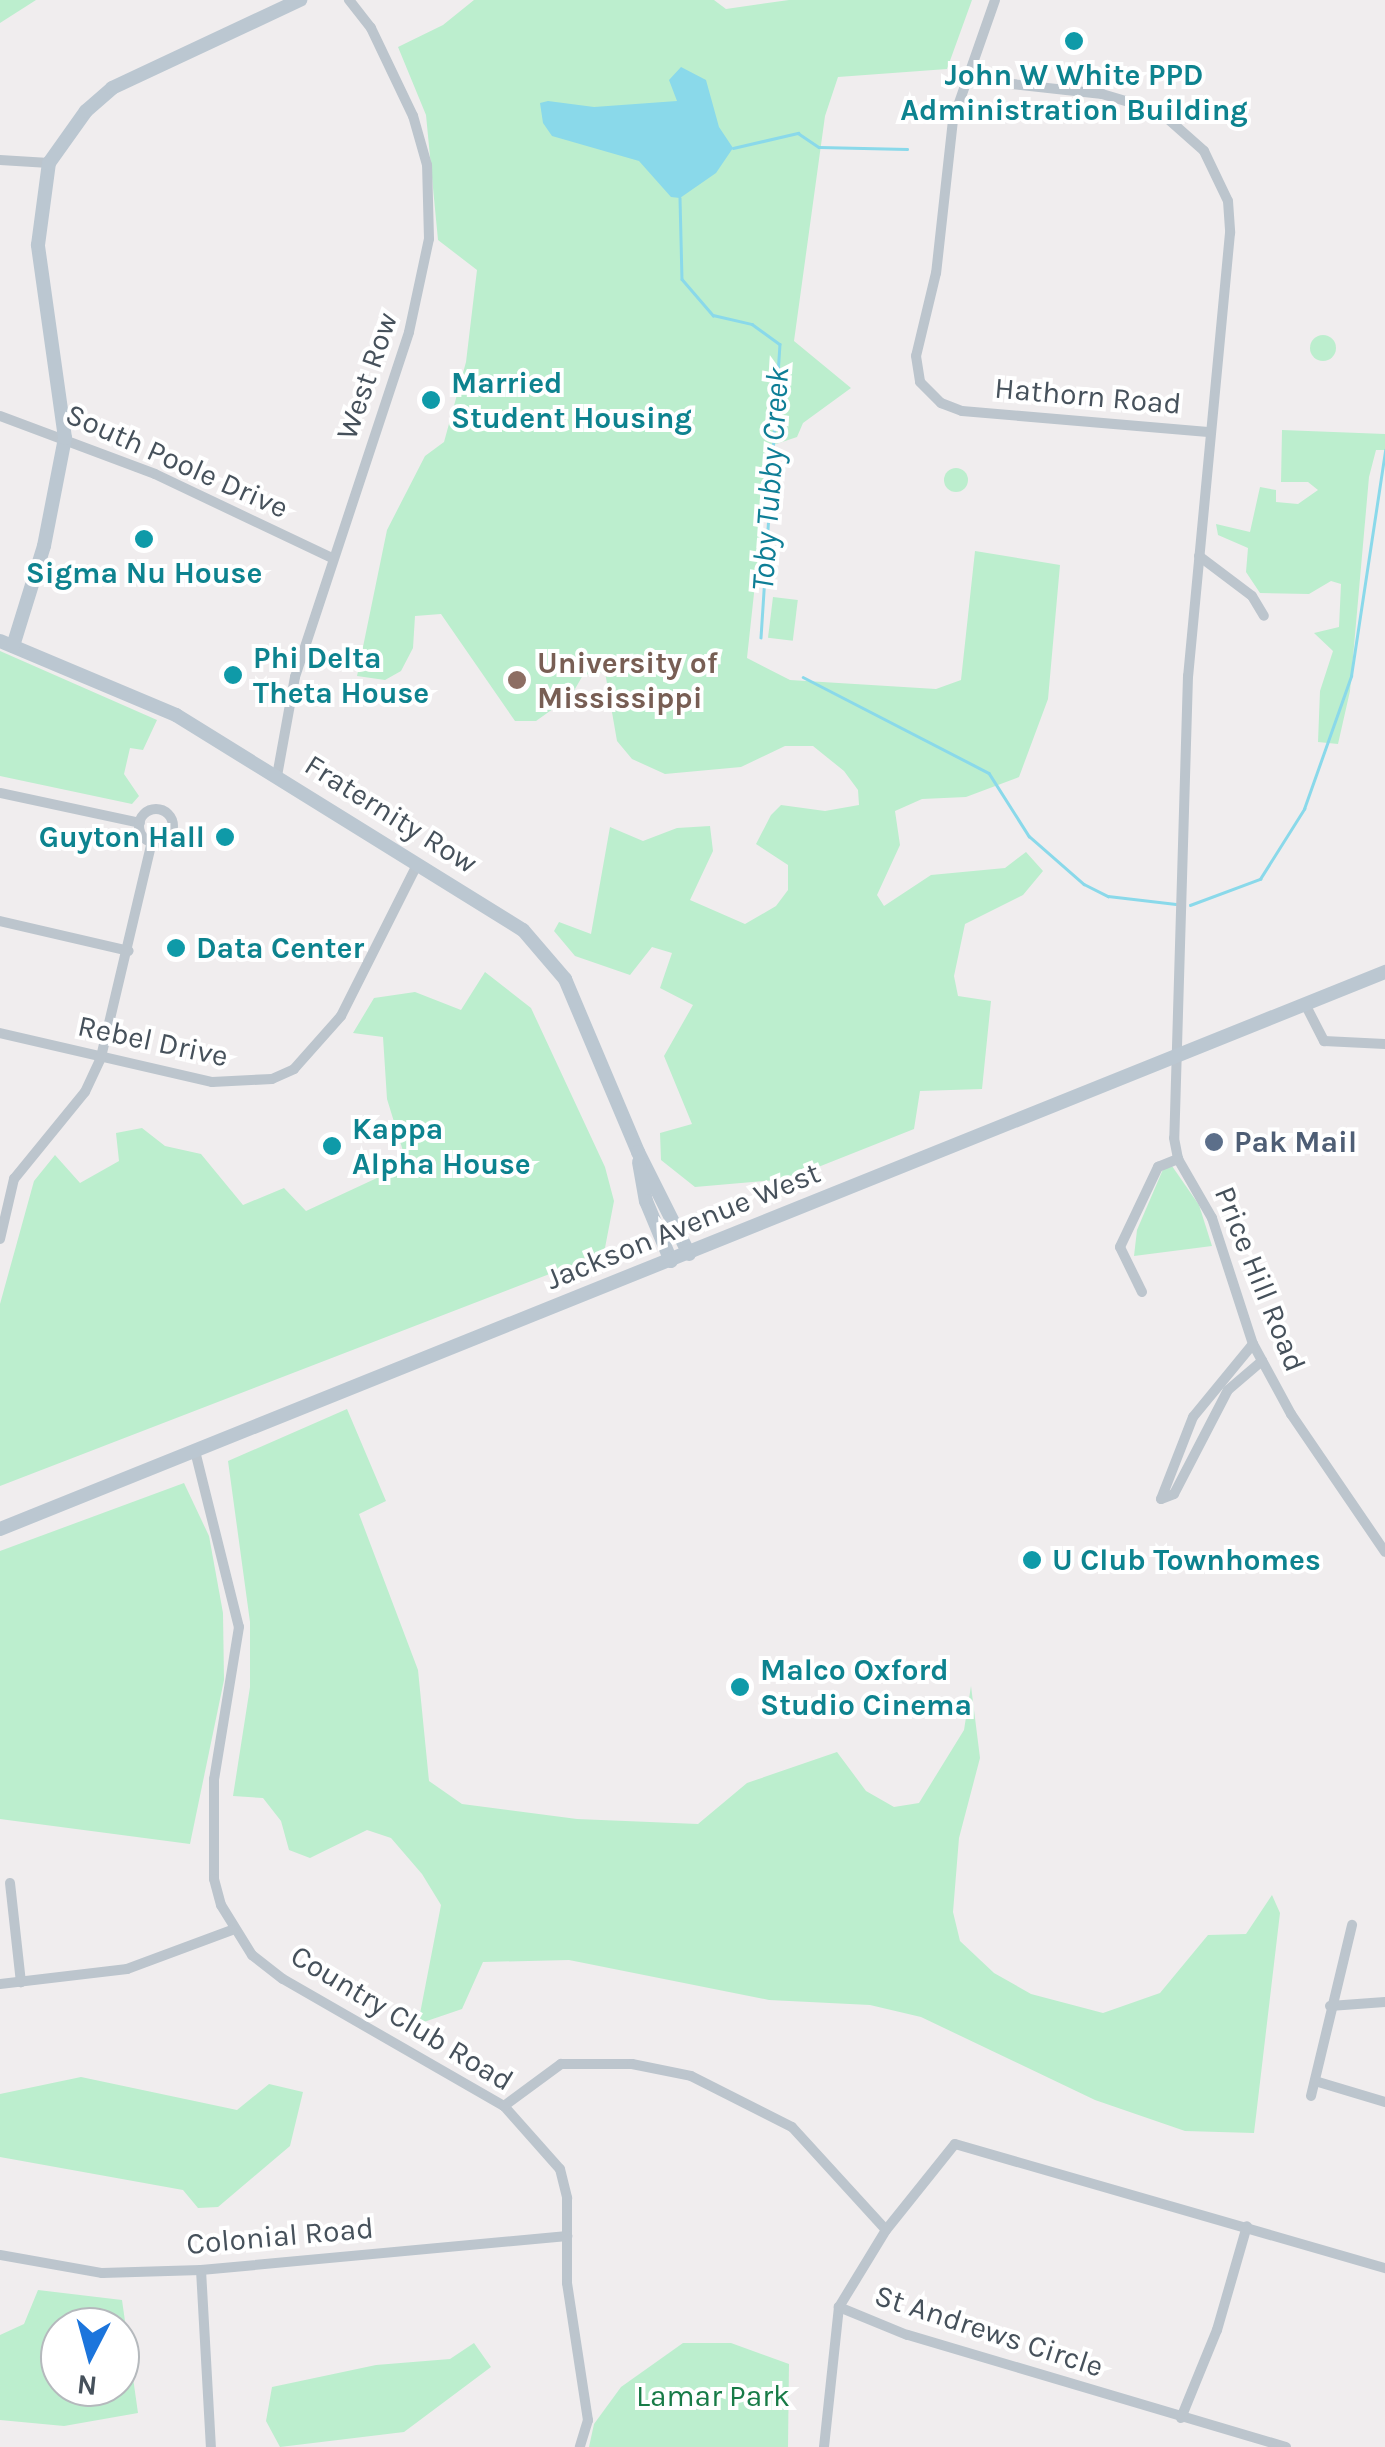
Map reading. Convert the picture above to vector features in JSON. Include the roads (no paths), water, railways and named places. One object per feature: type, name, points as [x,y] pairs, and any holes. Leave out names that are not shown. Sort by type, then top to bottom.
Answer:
[{"type":"street","points":[[6,643],[44,546],[64,438],[38,245],[50,163],[86,111],[112,88],[300,0]]},
{"type":"street","name":"West Row","points":[[276,776],[295,677],[409,332],[430,239],[427,165],[412,116],[371,28],[350,0]]},
{"type":"street","name":"Hathorn Road","points":[[994,0],[945,164],[936,274],[916,356],[920,382],[941,403],[962,411],[1208,432],[1172,1058]]},
{"type":"street","points":[[968,79],[1134,101],[1183,128],[1204,150],[1228,201],[1230,233],[1208,432]]},
{"type":"street","points":[[0,160],[50,163]]},
{"type":"street","name":"South Poole Drive","points":[[0,416],[64,438],[332,558]]},
{"type":"street","points":[[1199,556],[1252,596],[1264,616]]},
{"type":"street","name":"Fraternity Row","points":[[6,643],[155,704],[499,913],[546,953],[572,993],[638,1152],[689,1254]]},
{"type":"street","points":[[0,793],[140,823],[152,842],[101,1057],[69,1115],[14,1179],[0,1238]]},
{"type":"street","points":[[140,823],[152,810],[171,818],[171,834],[152,842]]},
{"type":"street","name":"Rebel Drive","points":[[0,1033],[231,1084],[294,1070],[341,1016],[417,865]]},
{"type":"street","points":[[0,921],[128,951]]},
{"type":"street","name":"Jackson Avenue West","points":[[0,1529],[196,1455],[1385,972]]},
{"type":"street","points":[[1305,1004],[1324,1041],[1385,1044]]},
{"type":"street","name":"Price Hill Road","points":[[1172,1058],[1178,1159],[1212,1218],[1253,1344],[1291,1414],[1385,1552]]},
{"type":"street","name":"Fraternity Row","points":[[638,1152],[646,1201],[671,1261]]},
{"type":"street","points":[[1142,1292],[1120,1248],[1158,1168],[1178,1159]]},
{"type":"street","points":[[1253,1344],[1193,1417],[1161,1499],[1174,1494],[1228,1390],[1262,1360]]},
{"type":"street","name":"Country Club Road","points":[[196,1455],[239,1627],[212,1830],[214,1879],[232,1930],[283,1979],[504,2106],[560,2168],[567,2283],[588,2420],[580,2447]]},
{"type":"street","points":[[10,1883],[21,1982]]},
{"type":"street","points":[[1312,2096],[1352,1925]]},
{"type":"street","points":[[0,1984],[127,1969],[232,1930]]},
{"type":"street","points":[[1330,2006],[1385,2002]]},
{"type":"street","points":[[504,2106],[561,2064],[632,2064],[691,2076],[792,2127],[886,2230]]},
{"type":"street","points":[[1315,2081],[1385,2102]]},
{"type":"street","name":"St Andrews Circle","points":[[1286,2447],[907,2334],[839,2307],[886,2230],[955,2144],[1385,2268]]},
{"type":"street","points":[[1180,2418],[1217,2330],[1247,2226]]},
{"type":"street","name":"Colonial Road","points":[[0,2255],[102,2273],[201,2270],[567,2236]]},
{"type":"street","points":[[201,2270],[211,2447]]},
{"type":"street","points":[[824,2447],[839,2307]]},
{"type":"water","points":[[681,67],[706,80],[719,127],[733,148],[716,173],[680,198],[671,197],[639,161],[552,136],[543,123],[540,103],[548,101],[594,107],[677,101],[669,80]]},
{"type":"waterway","points":[[733,148],[798,133],[819,147],[907,149]]},
{"type":"waterway","name":"Toby Tubby Creek","points":[[680,198],[682,279],[713,315],[752,324],[780,344],[761,637]]},
{"type":"waterway","name":"Toby Tubby Creek","points":[[1190,905],[1260,879],[1304,809],[1351,676],[1385,451]]},
{"type":"waterway","name":"Toby Tubby Creek","points":[[803,677],[989,773],[1029,836],[1084,884],[1108,896],[1176,904]]},
{"type":"place","name":"John W White PPD Administration Building","points":[[1074,41]]},
{"type":"place","name":"Married Student Housing","points":[[431,400]]},
{"type":"place","name":"Sigma Nu House","points":[[144,539]]},
{"type":"place","name":"Phi Delta Theta House","points":[[233,675]]},
{"type":"place","name":"University of Mississippi","points":[[517,680]]},
{"type":"place","name":"Guyton Hall","points":[[225,837]]},
{"type":"place","name":"Data Center","points":[[176,948]]},
{"type":"place","name":"Pak Mail","points":[[1214,1142]]},
{"type":"place","name":"Kappa Alpha House","points":[[332,1146]]},
{"type":"place","name":"U Club Townhomes","points":[[1032,1560]]},
{"type":"place","name":"Malco Oxford Studio Cinema","points":[[740,1687]]},
{"type":"park label","name":"Lamar Park","points":[[713,2396]]}]
